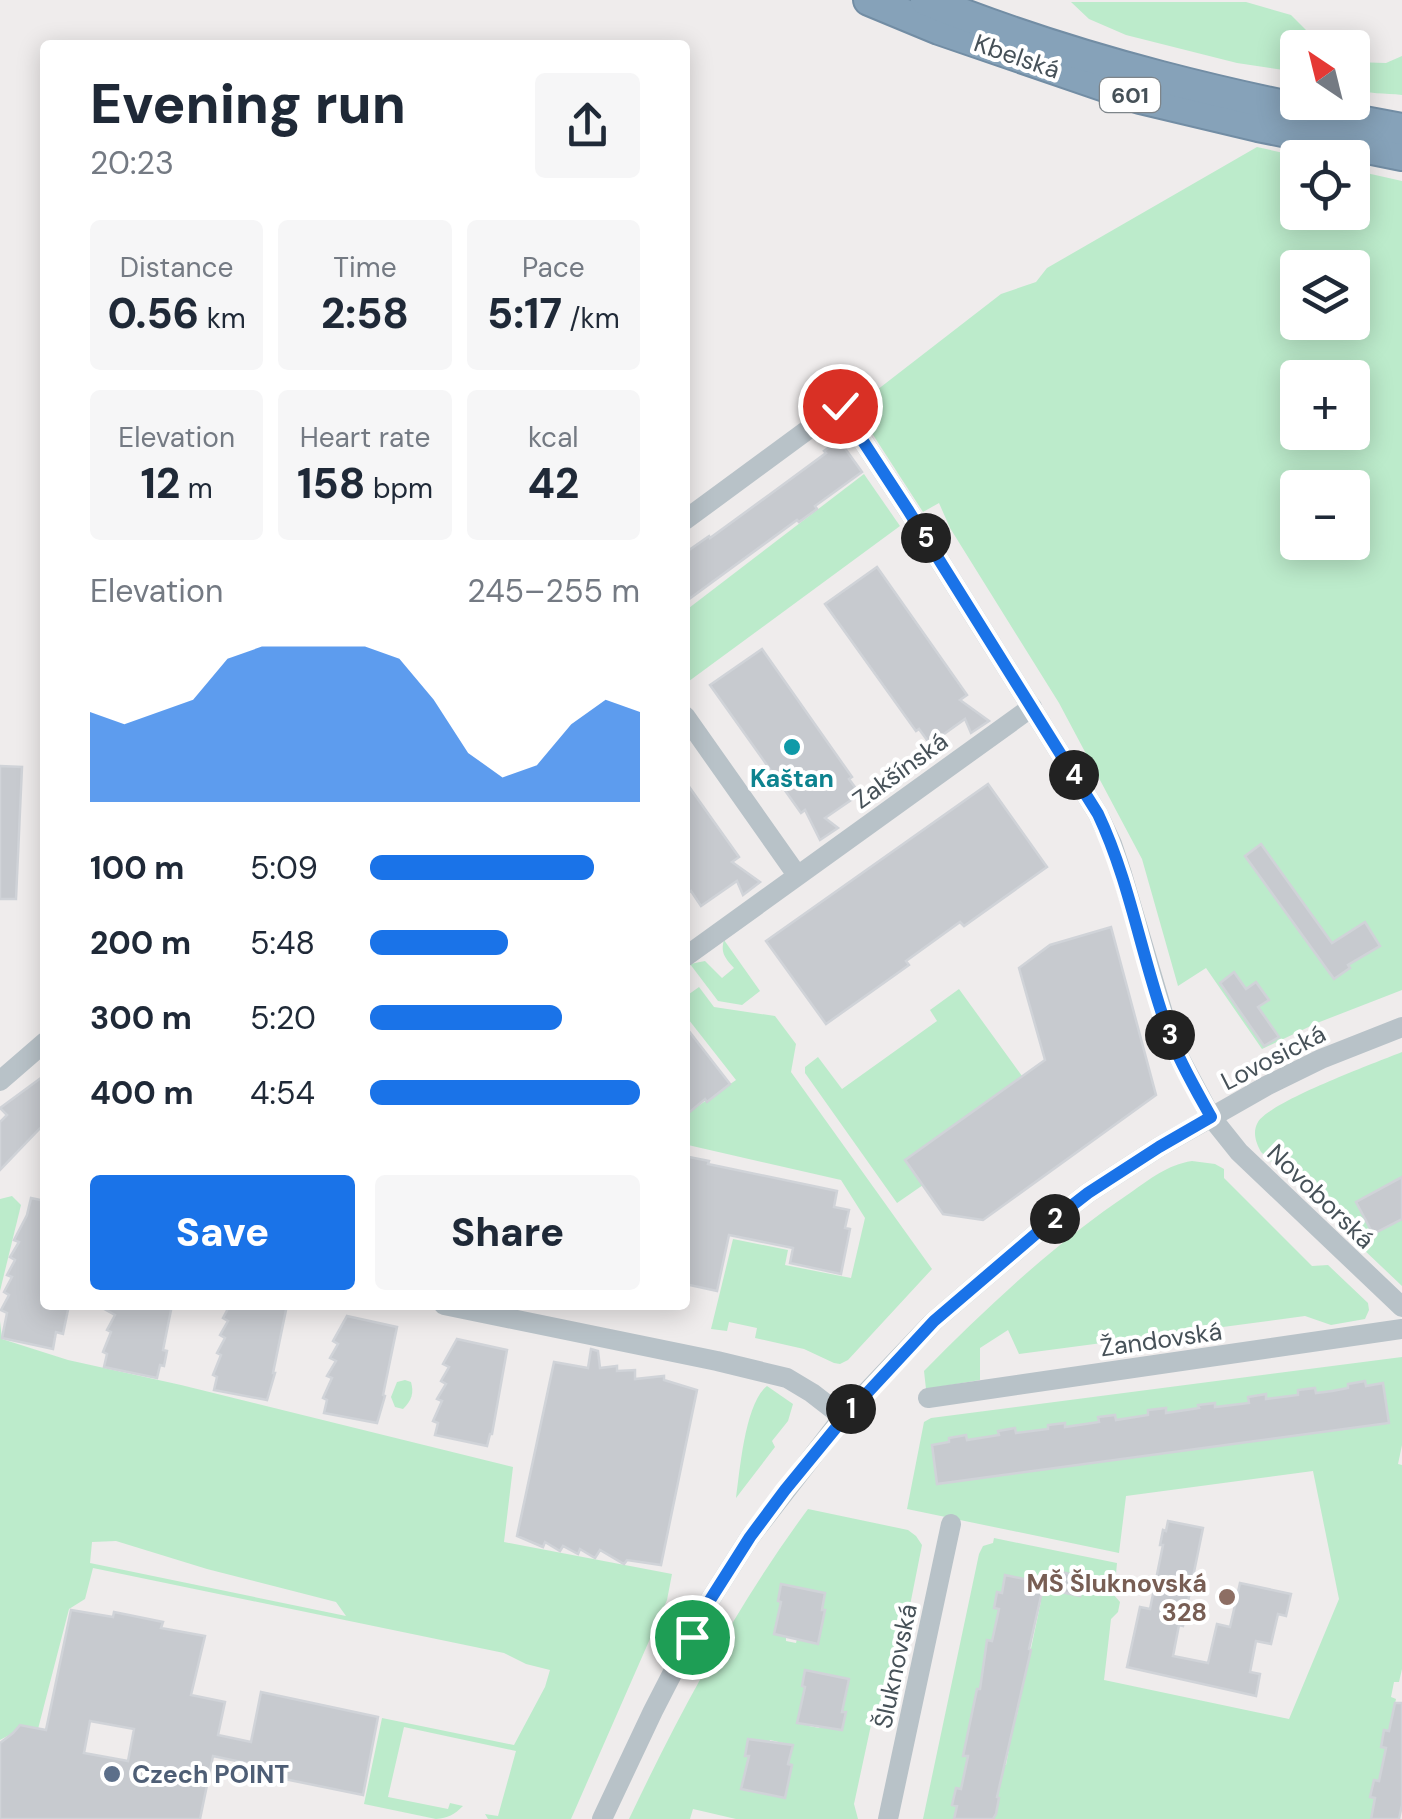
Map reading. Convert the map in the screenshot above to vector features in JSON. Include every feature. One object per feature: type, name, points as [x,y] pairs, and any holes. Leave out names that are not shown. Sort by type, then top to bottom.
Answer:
[{"type":"highway","name":"Kbelská","points":[[869,0],[939,29],[1140,98],[1402,155]]},
{"type":"highway","name":"Kbelská","points":[[926,0],[1043,43],[1136,71],[1223,94],[1402,130]]},
{"type":"street","name":"Novoborská","points":[[690,516],[840,406],[1098,814],[1112,844],[1168,1030],[1211,1117],[1239,1152],[1402,1308]]},
{"type":"street","name":"Zakšínská","points":[[690,953],[1032,707]]},
{"type":"street","points":[[690,723],[797,875]]},
{"type":"street","name":"Lovosická","points":[[602,1819],[710,1600],[750,1537],[844,1418],[934,1321],[1088,1193],[1159,1147],[1268,1085],[1402,1027]]},
{"type":"street","points":[[0,1082],[40,1046]]},
{"type":"street","points":[[468,1310],[787,1378],[844,1418]]},
{"type":"street","name":"Žandovská","points":[[928,1398],[1402,1329]]},
{"type":"street","name":"Šluknovská","points":[[888,1819],[951,1524]]},
{"type":"green space","points":[[1071,2],[1246,2],[1291,15],[1306,30],[1280,30],[1280,69],[1237,63],[1126,35],[1089,19]]},
{"type":"green space","points":[[1402,56],[1402,95],[1370,93],[1370,63],[1386,63]]},
{"type":"green space","points":[[1257,147],[1280,152],[1280,230],[1370,230],[1370,174],[1402,181],[1402,990],[1262,1049],[1206,968],[1178,986],[1142,859],[1059,703],[950,528],[939,503],[923,512],[855,407],[1001,294],[1036,282],[1047,268]],"holes":[[[1261,845],[1334,978],[1245,856]],[[1365,922],[1379,946],[1365,955],[1351,931]],[[1234,973],[1246,989],[1256,982],[1268,999],[1258,1007],[1278,1036],[1264,1046],[1220,983]]]},
{"type":"green space","points":[[864,474],[900,526],[690,680],[690,607]]},
{"type":"green space","points":[[724,940],[760,991],[742,1005],[718,1001],[690,964],[705,961],[722,978],[734,968],[723,952]]},
{"type":"green space","points":[[699,987],[714,1007],[775,1016],[796,1044],[791,1072],[932,1269],[840,1364],[804,1349],[755,1338],[757,1328],[729,1322],[727,1331],[711,1329],[733,1239],[788,1250],[785,1265],[851,1278],[865,1218],[841,1180],[690,1145],[690,1112],[736,1080],[690,1021],[690,993]]},
{"type":"green space","points":[[959,989],[1022,1076],[906,1159],[923,1185],[897,1203],[805,1073],[805,1067],[818,1057],[842,1089],[937,1021],[930,1010]]},
{"type":"green space","points":[[1402,1052],[1402,1177],[1356,1202],[1373,1234],[1402,1219],[1402,1286],[1261,1152],[1255,1134],[1258,1122],[1282,1104]]},
{"type":"green space","points":[[1192,1161],[1224,1169],[1224,1178],[1312,1266],[1328,1265],[1368,1303],[1365,1319],[1331,1325],[1305,1316],[1019,1354],[1008,1330],[980,1348],[980,1380],[926,1389],[924,1371],[1048,1255],[1152,1178]]},
{"type":"green space","points":[[12,1196],[21,1205],[0,1291],[0,1199]]},
{"type":"green space","points":[[0,1321],[2,1339],[68,1360],[513,1467],[504,1542],[672,1574],[667,1600],[571,1819],[488,1819],[485,1814],[498,1816],[516,1751],[404,1727],[388,1797],[448,1809],[450,1803],[463,1806],[451,1816],[436,1819],[364,1804],[382,1718],[514,1745],[550,1670],[504,1653],[93,1568],[85,1599],[69,1609],[38,1729],[20,1725],[0,1740]],"holes":[[[116,1541],[336,1602],[346,1616],[90,1563],[92,1542]]]},
{"type":"green space","points":[[1402,1357],[1402,1445],[1398,1464],[1402,1465],[1402,1669],[1399,1682],[1394,1682],[1391,1697],[1396,1699],[1389,1731],[1384,1731],[1381,1746],[1386,1748],[1379,1781],[1374,1781],[1370,1796],[1375,1798],[1371,1819],[993,1819],[1001,1764],[1006,1765],[1009,1749],[1005,1748],[1017,1715],[1041,1601],[1005,1576],[994,1607],[999,1609],[992,1641],[987,1641],[984,1656],[989,1658],[963,1755],[968,1757],[954,1819],[923,1819],[979,1554],[994,1538],[1117,1563],[1114,1595],[1120,1602],[1111,1619],[1104,1680],[1289,1719],[1339,1599],[1313,1471],[1126,1496],[1119,1553],[907,1509],[924,1422],[931,1418]],"holes":[[[1364,1381],[1366,1386],[1383,1384],[1388,1423],[938,1484],[932,1445],[949,1442],[950,1437],[966,1435],[967,1440],[999,1435],[999,1430],[1015,1428],[1016,1433],[1048,1429],[1048,1425],[1099,1422],[1099,1417],[1115,1415],[1116,1420],[1148,1415],[1148,1410],[1165,1408],[1166,1413],[1214,1403],[1215,1407],[1249,1403],[1249,1397],[1298,1395],[1298,1390],[1315,1388],[1316,1393],[1348,1389],[1348,1384]],[[1061,1572],[1084,1577],[1079,1596],[1057,1591]]]},
{"type":"green space","points":[[397,1382],[411,1382],[412,1393],[403,1409],[395,1407],[391,1397]]},
{"type":"green space","points":[[767,1386],[793,1404],[788,1421],[772,1441],[775,1447],[736,1498],[753,1407]]},
{"type":"green space","points":[[808,1509],[908,1530],[922,1545],[893,1691],[874,1711],[854,1804],[858,1819],[736,1819],[693,1809],[690,1819],[629,1819],[711,1660]],"holes":[[[781,1584],[825,1593],[817,1643],[786,1641],[786,1637],[774,1634]],[[806,1670],[849,1679],[842,1712],[845,1713],[819,1728],[809,1726],[802,1686]],[[749,1739],[769,1743],[770,1740],[792,1748],[788,1764],[792,1765],[742,1789],[749,1756],[745,1755]]]},
{"type":"building","points":[[839,440],[862,472],[815,506],[817,509],[690,598],[690,549]]},
{"type":"building","points":[[877,567],[967,695],[960,700],[989,721],[971,733],[965,719],[930,744],[919,729],[916,731],[825,604]]},
{"type":"building","name":"Kaštan","points":[[762,649],[860,794],[825,818],[838,828],[820,840],[805,810],[801,813],[710,685]]},
{"type":"building","points":[[0,766],[22,767],[16,899],[0,899]]},
{"type":"building","points":[[988,784],[1047,867],[964,926],[960,922],[906,961],[909,965],[826,1024],[766,941]]},
{"type":"building","points":[[690,788],[739,857],[732,862],[760,882],[743,895],[737,881],[701,906],[691,891]]},
{"type":"building","points":[[1261,844],[1332,943],[1365,922],[1380,946],[1348,965],[1350,968],[1334,979],[1245,856]]},
{"type":"building","points":[[1111,927],[1156,1095],[983,1220],[943,1214],[905,1160],[1045,1060],[1019,968],[1050,945]]},
{"type":"building","points":[[1234,972],[1246,989],[1256,982],[1269,1000],[1258,1007],[1279,1037],[1264,1046],[1220,983]]},
{"type":"building","points":[[690,1032],[730,1084],[707,1102],[705,1099],[690,1112]]},
{"type":"building","points":[[40,1079],[40,1128],[0,1170],[0,1122],[7,1115],[0,1108]]},
{"type":"building","points":[[690,1157],[837,1191],[834,1207],[849,1210],[845,1228],[850,1229],[841,1274],[790,1263],[793,1248],[729,1235],[717,1291],[690,1285]]},
{"type":"building","points":[[1402,1177],[1402,1219],[1373,1234],[1356,1202]]},
{"type":"building","points":[[31,1198],[40,1200],[40,1310],[68,1310],[63,1334],[56,1332],[53,1349],[2,1338],[7,1313],[1,1310],[9,1295],[4,1292],[15,1260],[10,1257]]},
{"type":"building","points":[[106,1310],[171,1310],[164,1366],[160,1365],[157,1378],[104,1367],[107,1354],[103,1352],[111,1332],[107,1330],[115,1315]]},
{"type":"building","points":[[227,1310],[286,1310],[267,1400],[214,1390],[217,1377],[213,1375],[221,1355],[217,1353],[225,1338],[220,1335],[228,1321],[223,1318]]},
{"type":"building","points":[[347,1316],[397,1327],[377,1423],[324,1413],[327,1400],[323,1398],[332,1378],[327,1376],[336,1361],[330,1358],[338,1344],[333,1341]]},
{"type":"building","points":[[457,1339],[507,1350],[487,1446],[435,1435],[438,1423],[433,1421],[442,1401],[437,1399],[446,1384],[441,1381],[449,1367],[443,1364]]},
{"type":"building","points":[[591,1349],[598,1351],[600,1368],[635,1370],[635,1379],[664,1376],[664,1380],[697,1390],[661,1565],[627,1560],[624,1564],[600,1550],[595,1558],[580,1549],[578,1554],[563,1546],[560,1551],[545,1542],[543,1547],[517,1536],[554,1362],[588,1368]]},
{"type":"building","points":[[1365,1381],[1366,1386],[1383,1383],[1389,1423],[937,1484],[932,1445],[949,1442],[949,1438],[966,1435],[967,1440],[1015,1428],[1016,1433],[1065,1423],[1065,1427],[1099,1422],[1098,1417],[1115,1415],[1116,1420],[1148,1415],[1148,1410],[1166,1408],[1166,1413],[1199,1408],[1198,1405],[1249,1403],[1248,1397],[1298,1395],[1298,1390],[1315,1388],[1316,1393],[1332,1391]]},
{"type":"building","points":[[1168,1521],[1203,1528],[1173,1656],[1208,1663],[1217,1624],[1230,1627],[1240,1583],[1291,1594],[1286,1616],[1278,1614],[1271,1644],[1256,1641],[1250,1672],[1260,1674],[1256,1696],[1127,1667],[1140,1607],[1150,1609],[1163,1530],[1166,1531]]},
{"type":"building","points":[[1061,1572],[1083,1577],[1080,1596],[1056,1591]]},
{"type":"building","points":[[1005,1575],[1044,1583],[1031,1650],[996,1814],[993,1819],[954,1819],[957,1806],[952,1805],[956,1788],[961,1789],[968,1756],[963,1756],[980,1689],[987,1640],[992,1641],[999,1609],[994,1608],[997,1592],[1002,1593]]},
{"type":"building","points":[[781,1584],[825,1593],[818,1644],[774,1634]]},
{"type":"building","points":[[71,1610],[113,1617],[114,1612],[163,1622],[161,1628],[205,1636],[191,1695],[225,1702],[218,1735],[251,1742],[261,1692],[378,1717],[363,1795],[245,1771],[246,1763],[213,1756],[200,1819],[0,1819],[0,1743],[20,1725],[46,1730]],"holes":[[[90,1721],[134,1729],[128,1761],[84,1753]]]},
{"type":"building","points":[[805,1670],[849,1679],[842,1730],[797,1723]]},
{"type":"building","points":[[1395,1703],[1402,1703],[1402,1805],[1399,1819],[1371,1819],[1375,1798],[1370,1797],[1374,1780],[1379,1781],[1386,1748],[1381,1747],[1384,1730],[1389,1731]]},
{"type":"building","points":[[748,1739],[793,1745],[785,1798],[741,1789],[749,1756],[745,1756]]},
{"type":"place","name":"Kaštan","points":[[792,747]]},
{"type":"place","name":"MŠ Šluknovská 328","points":[[1227,1597]]},
{"type":"place","name":"Czech POINT","points":[[112,1774]]},
{"type":"route","points":[[692,1637],[710,1600],[785,1490],[880,1376],[934,1321],[1088,1193],[1211,1117],[1168,1030],[1122,874],[1098,814],[840,406]]}]
